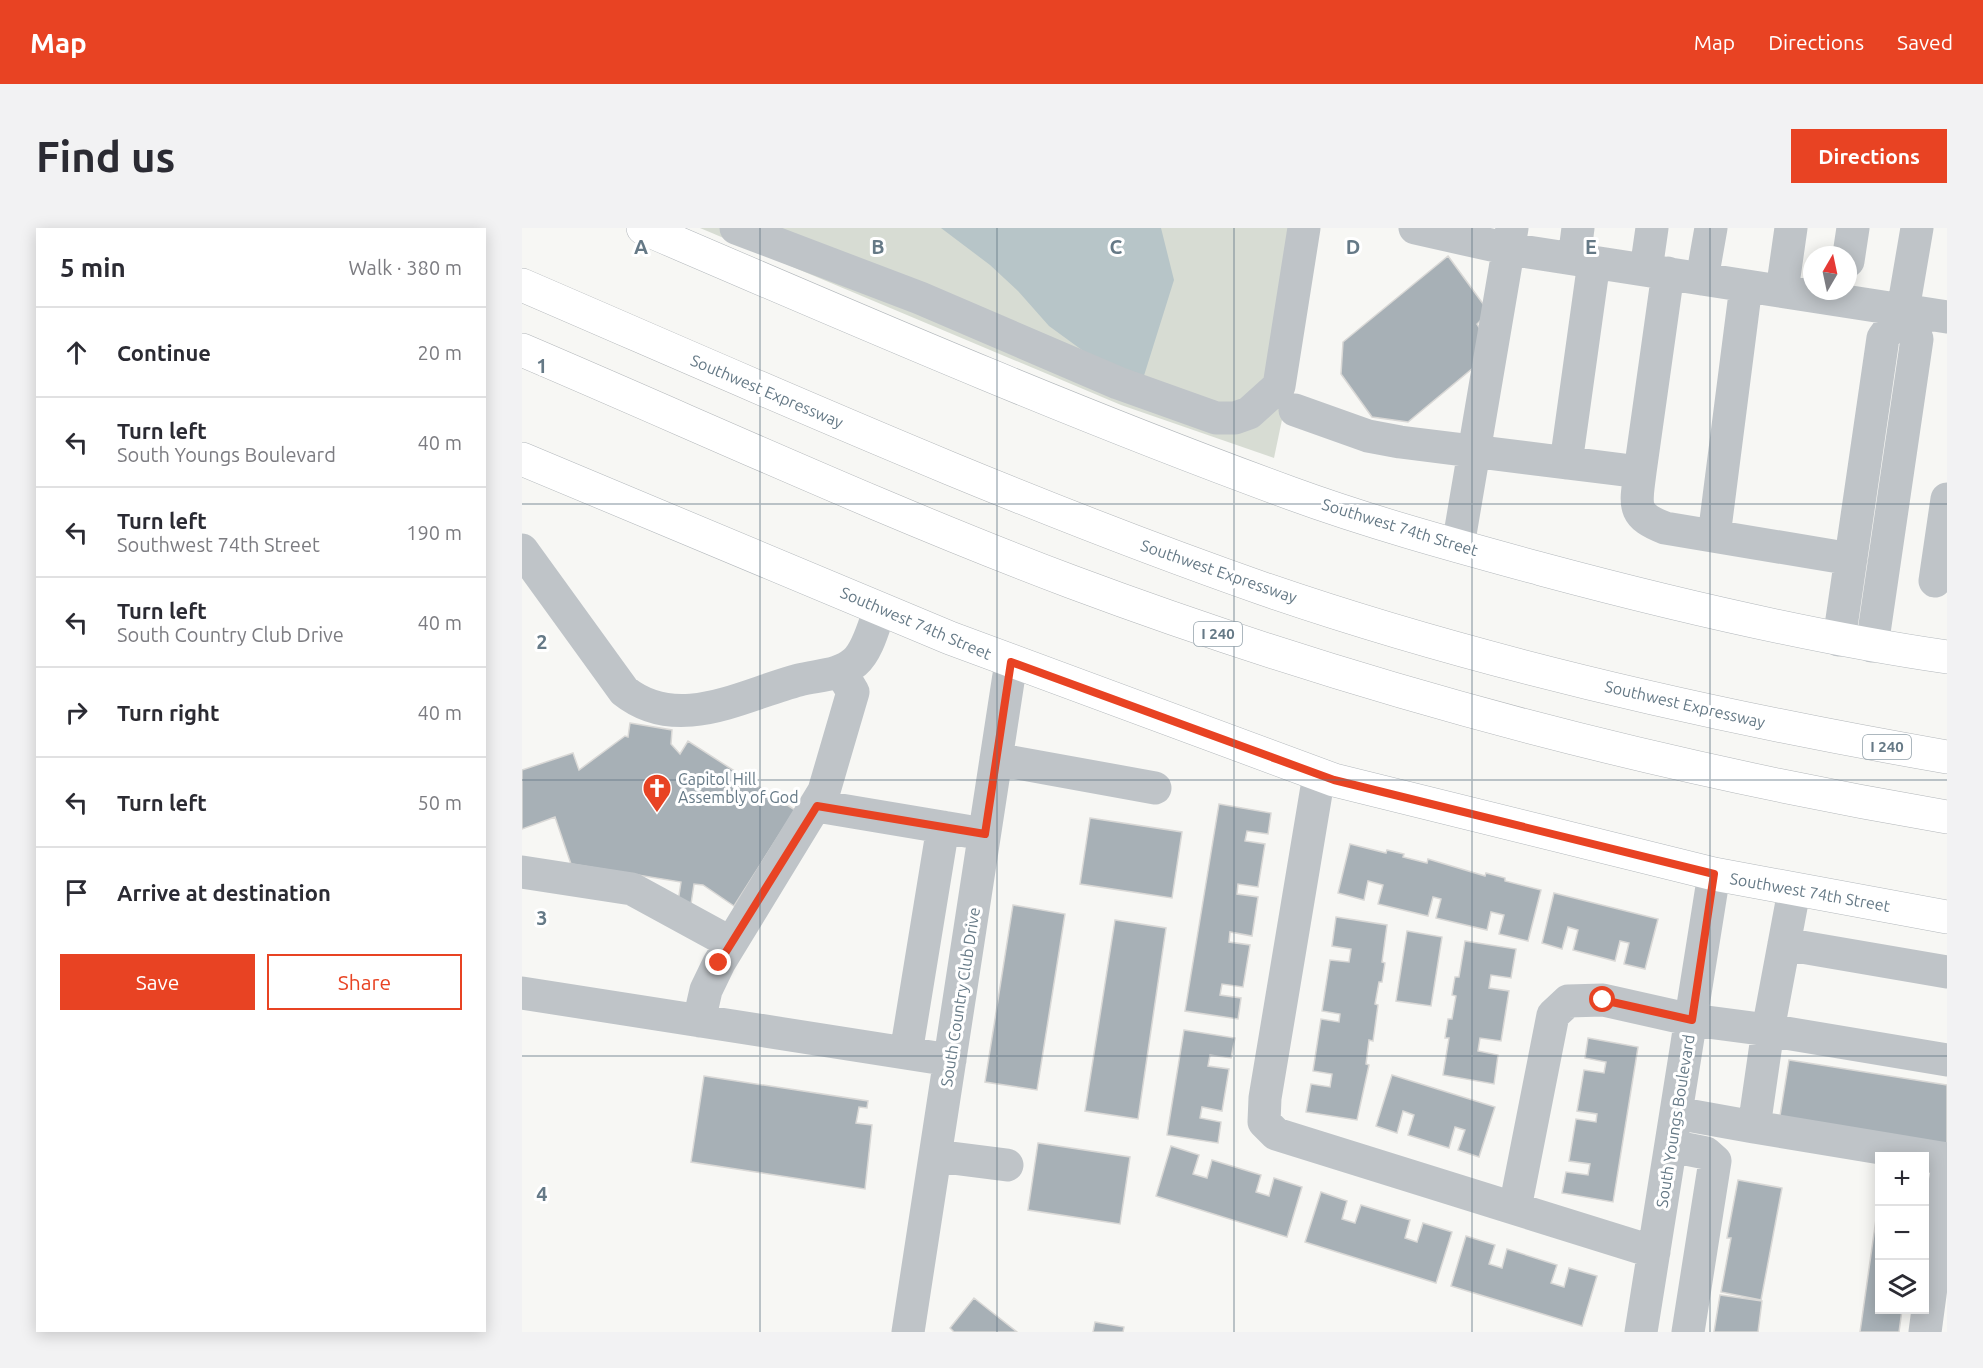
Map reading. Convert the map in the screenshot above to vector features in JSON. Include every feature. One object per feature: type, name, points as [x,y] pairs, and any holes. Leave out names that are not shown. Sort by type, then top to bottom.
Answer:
[{"type":"main road","name":"Southwest 74th Street","points":[[643,228],[994,379],[1293,494],[1458,546],[1634,594],[1839,640],[1947,657]]},
{"type":"main road","name":"Southwest Expressway","points":[[522,285],[918,456],[1096,527],[1267,590],[1450,646],[1604,686],[1827,736],[1947,757]]},
{"type":"main road","name":"I 240","points":[[522,350],[1070,581],[1310,664],[1440,704],[1580,741],[1821,795],[1947,816]]},
{"type":"main road","name":"Southwest 74th Street","points":[[525,459],[1011,662],[1319,775],[1714,874],[1794,891],[1947,917]]},
{"type":"street","points":[[736,228],[920,298],[1118,383],[1216,418],[1235,418],[1250,413],[1279,386],[1304,228]]},
{"type":"street","points":[[1415,228],[1511,238],[1582,250],[1657,272],[1803,293]]},
{"type":"street","points":[[1652,228],[1657,272],[1636,505],[1644,520],[1665,528],[1851,559]]},
{"type":"street","points":[[1702,279],[1711,228]]},
{"type":"street","points":[[1782,291],[1791,228]]},
{"type":"street","points":[[1850,246],[1853,228]]},
{"type":"street","points":[[1839,640],[1882,338],[1903,310],[1917,228]]},
{"type":"street","points":[[1458,546],[1511,238]]},
{"type":"street","points":[[1566,463],[1582,250]]},
{"type":"street","points":[[1714,536],[1746,286]]},
{"type":"street","points":[[1857,299],[1947,317]]},
{"type":"street","points":[[1872,646],[1917,339],[1903,310]]},
{"type":"street","points":[[1296,410],[1368,436],[1640,472]]},
{"type":"street","points":[[1883,575],[1941,582],[1947,500]]},
{"type":"street","points":[[522,550],[624,691],[639,703],[687,711],[711,709],[798,680],[841,672],[857,661],[880,609]]},
{"type":"street","name":"South Country Club Drive","points":[[908,1332],[1011,662]]},
{"type":"street","points":[[699,1021],[706,990],[731,943],[817,806],[824,791],[853,692],[841,672]]},
{"type":"street","points":[[996,759],[1155,788]]},
{"type":"street","points":[[1319,775],[1264,1098],[1264,1122],[1276,1134],[1654,1252]]},
{"type":"street","points":[[817,806],[985,834]]},
{"type":"street","points":[[906,1053],[943,827]]},
{"type":"street","points":[[522,872],[632,889],[731,943]]},
{"type":"street","name":"South Youngs Boulevard","points":[[1641,1332],[1714,874]]},
{"type":"street","points":[[1754,1127],[1768,1030],[1794,891]]},
{"type":"street","points":[[1784,944],[1947,972]]},
{"type":"street","points":[[522,993],[950,1060]]},
{"type":"street","points":[[1515,1208],[1554,1015],[1568,1001],[1603,1000],[1692,1020],[1768,1030],[1947,1060]]},
{"type":"street","points":[[1676,1113],[1754,1127],[1946,1175],[1925,1332]]},
{"type":"street","points":[[1671,1146],[1706,1153],[1715,1161],[1688,1332]]},
{"type":"street","points":[[936,1156],[1007,1165]]},
{"type":"shaded area","points":[[700,228],[1317,228],[1303,319],[1274,458],[1121,405]]},
{"type":"shaded area","points":[[941,228],[1161,228],[1174,280],[1142,382],[1086,353],[1049,326],[1018,291],[990,265]]},
{"type":"building","points":[[1448,256],[1489,312],[1477,324],[1488,342],[1479,363],[1408,422],[1372,417],[1341,374],[1343,342]]},
{"type":"building","name":"Capitol Hill Assembly of God","points":[[630,723],[672,730],[671,744],[680,754],[688,741],[795,810],[734,906],[703,885],[694,884],[691,904],[678,902],[681,882],[571,864],[555,817],[522,829],[522,770],[573,753],[579,770],[625,736],[628,737]]},
{"type":"building","points":[[1219,804],[1271,813],[1268,834],[1247,831],[1245,841],[1265,844],[1258,887],[1238,884],[1237,894],[1258,897],[1252,936],[1230,932],[1229,942],[1250,945],[1243,987],[1222,984],[1220,995],[1241,998],[1238,1019],[1185,1011]]},
{"type":"building","points":[[1090,818],[1182,832],[1172,898],[1080,884]]},
{"type":"building","points":[[1350,844],[1386,853],[1387,850],[1404,854],[1403,857],[1427,863],[1428,859],[1485,876],[1486,873],[1505,878],[1505,881],[1541,890],[1528,941],[1499,934],[1504,915],[1491,912],[1487,930],[1436,918],[1441,899],[1433,897],[1428,916],[1378,904],[1383,885],[1368,881],[1364,900],[1338,893]]},
{"type":"building","points":[[1554,893],[1658,919],[1645,969],[1624,964],[1629,943],[1620,941],[1615,961],[1573,950],[1578,930],[1568,927],[1562,949],[1542,943]]},
{"type":"building","points":[[1013,905],[1065,914],[1037,1090],[985,1082]]},
{"type":"building","points":[[1336,917],[1387,925],[1382,962],[1385,963],[1375,1004],[1378,1005],[1373,1041],[1369,1040],[1366,1064],[1369,1065],[1357,1120],[1306,1112],[1311,1084],[1330,1087],[1332,1074],[1313,1071],[1321,1019],[1339,1022],[1340,1014],[1322,1011],[1330,960],[1349,962],[1351,949],[1332,946]]},
{"type":"building","points":[[1115,920],[1166,928],[1138,1119],[1085,1111]]},
{"type":"building","points":[[1407,931],[1442,937],[1431,1006],[1396,1001]]},
{"type":"building","points":[[1465,941],[1516,949],[1511,978],[1491,975],[1489,988],[1509,991],[1501,1041],[1480,1038],[1478,1051],[1498,1055],[1494,1084],[1443,1075],[1449,1038],[1445,1038],[1448,1019],[1452,1019],[1456,996],[1452,995],[1455,977],[1459,977]]},
{"type":"building","points":[[1184,1030],[1235,1038],[1231,1058],[1210,1055],[1208,1066],[1229,1069],[1222,1111],[1202,1107],[1200,1118],[1221,1122],[1218,1143],[1167,1135]]},
{"type":"building","points":[[1588,1038],[1638,1047],[1613,1202],[1562,1193],[1566,1172],[1588,1175],[1590,1164],[1569,1161],[1576,1119],[1596,1122],[1597,1114],[1577,1111],[1584,1070],[1604,1073],[1606,1062],[1585,1058]]},
{"type":"building","points":[[1789,1060],[1947,1085],[1947,1148],[1779,1122]]},
{"type":"building","points":[[1392,1075],[1495,1107],[1479,1157],[1458,1150],[1465,1130],[1455,1127],[1449,1148],[1408,1135],[1414,1115],[1403,1111],[1397,1133],[1376,1126]]},
{"type":"building","points":[[704,1076],[868,1101],[867,1108],[859,1107],[856,1123],[872,1125],[865,1189],[691,1162]]},
{"type":"building","points":[[1038,1143],[1130,1157],[1120,1224],[1028,1210]]},
{"type":"building","points":[[1171,1146],[1199,1155],[1193,1174],[1207,1178],[1212,1160],[1261,1175],[1256,1192],[1269,1196],[1274,1178],[1302,1187],[1287,1237],[1156,1196]]},
{"type":"building","points":[[1738,1180],[1782,1188],[1761,1300],[1721,1292],[1731,1238],[1727,1238]]},
{"type":"building","points":[[1321,1192],[1347,1201],[1342,1219],[1355,1223],[1361,1205],[1410,1220],[1405,1238],[1417,1242],[1423,1223],[1452,1232],[1436,1283],[1305,1242]]},
{"type":"building","points":[[1875,1226],[1875,1314],[1901,1314],[1899,1332],[1860,1332]]},
{"type":"building","points":[[1466,1236],[1495,1245],[1489,1264],[1502,1268],[1507,1249],[1557,1265],[1551,1283],[1564,1287],[1569,1268],[1597,1276],[1582,1326],[1451,1286]]},
{"type":"building","points":[[1720,1295],[1762,1301],[1758,1332],[1714,1332]]},
{"type":"building","points":[[974,1298],[1017,1332],[954,1332],[950,1328]]},
{"type":"building","points":[[1095,1322],[1124,1327],[1123,1332],[1093,1332]]},
{"type":"place","name":"Capitol Hill Assembly of God","points":[[657,814]]},
{"type":"route","points":[[719,963],[817,806],[985,834],[1011,662],[1334,780],[1648,860],[1714,874],[1692,1020],[1603,1000]]}]
